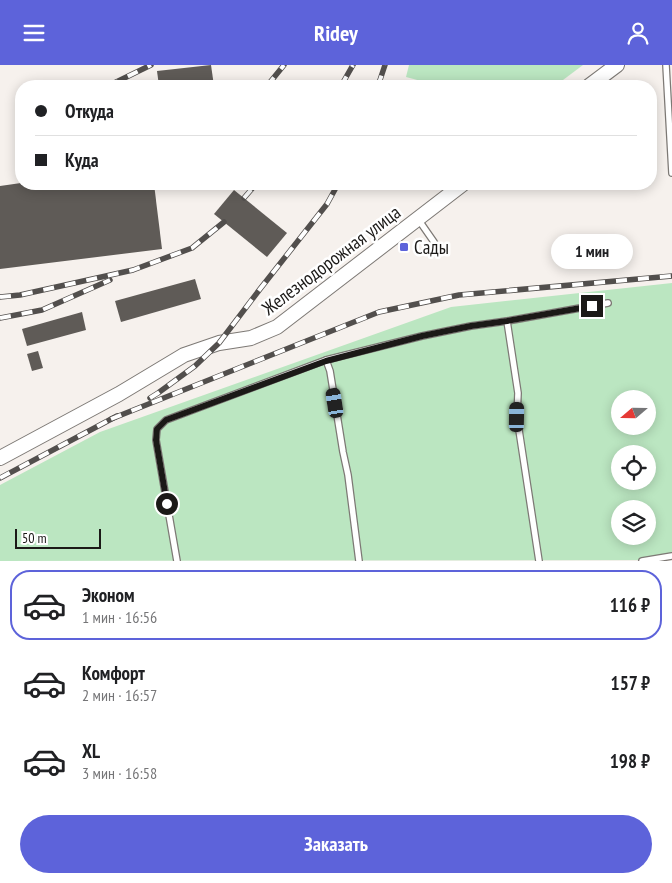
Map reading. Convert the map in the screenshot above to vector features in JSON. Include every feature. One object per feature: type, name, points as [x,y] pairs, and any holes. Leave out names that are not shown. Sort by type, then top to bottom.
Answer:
[{"type":"street","points":[[597,80],[616,65]]},
{"type":"street","name":"Железнодорожная улица","points":[[0,458],[119,394],[184,355],[219,343],[251,338],[278,327],[455,190]]},
{"type":"lane","points":[[666,65],[672,173]]},
{"type":"lane","points":[[418,219],[434,242]]},
{"type":"lane","points":[[176,561],[156,440],[157,429],[166,420],[326,361],[422,336],[608,303]]},
{"type":"lane","points":[[507,321],[518,393],[517,417],[539,561]]},
{"type":"lane","points":[[326,361],[330,371],[342,452],[348,475],[359,561]]},
{"type":"lane","points":[[642,561],[672,556]]},
{"type":"green space","points":[[409,65],[583,65],[563,80],[417,80],[406,77]]},
{"type":"green space","points":[[672,283],[672,560],[0,561],[0,485],[100,432],[451,307]]},
{"type":"building","points":[[211,65],[213,80],[158,80],[157,71]]},
{"type":"building","points":[[15,184],[15,190],[155,190],[162,249],[0,269],[0,186]]},
{"type":"building","points":[[234,190],[287,233],[267,257],[214,214]]},
{"type":"building","points":[[195,279],[201,299],[121,322],[115,301]]},
{"type":"building","points":[[82,312],[86,330],[27,346],[22,329]]},
{"type":"building","points":[[38,351],[43,368],[32,371],[27,354]]},
{"type":"railway","points":[[120,80],[151,65]]},
{"type":"railway","points":[[272,80],[284,65]]},
{"type":"railway","points":[[344,80],[353,65]]},
{"type":"railway","points":[[380,80],[385,65]]},
{"type":"railway","points":[[244,198],[251,190]]},
{"type":"railway","points":[[150,398],[195,366],[219,343],[327,204],[335,190]]},
{"type":"railway","points":[[0,297],[20,295],[133,270],[192,248],[224,222]]},
{"type":"railway","points":[[111,419],[379,312],[459,295],[672,276]]},
{"type":"railway","points":[[0,318],[42,310],[110,280]]},
{"type":"railway","points":[[0,478],[117,416]]},
{"type":"place","name":"Сады","points":[[404,247]]},
{"type":"route","points":[[167,504],[156,440],[157,429],[166,420],[326,361],[422,336],[592,306]]}]
